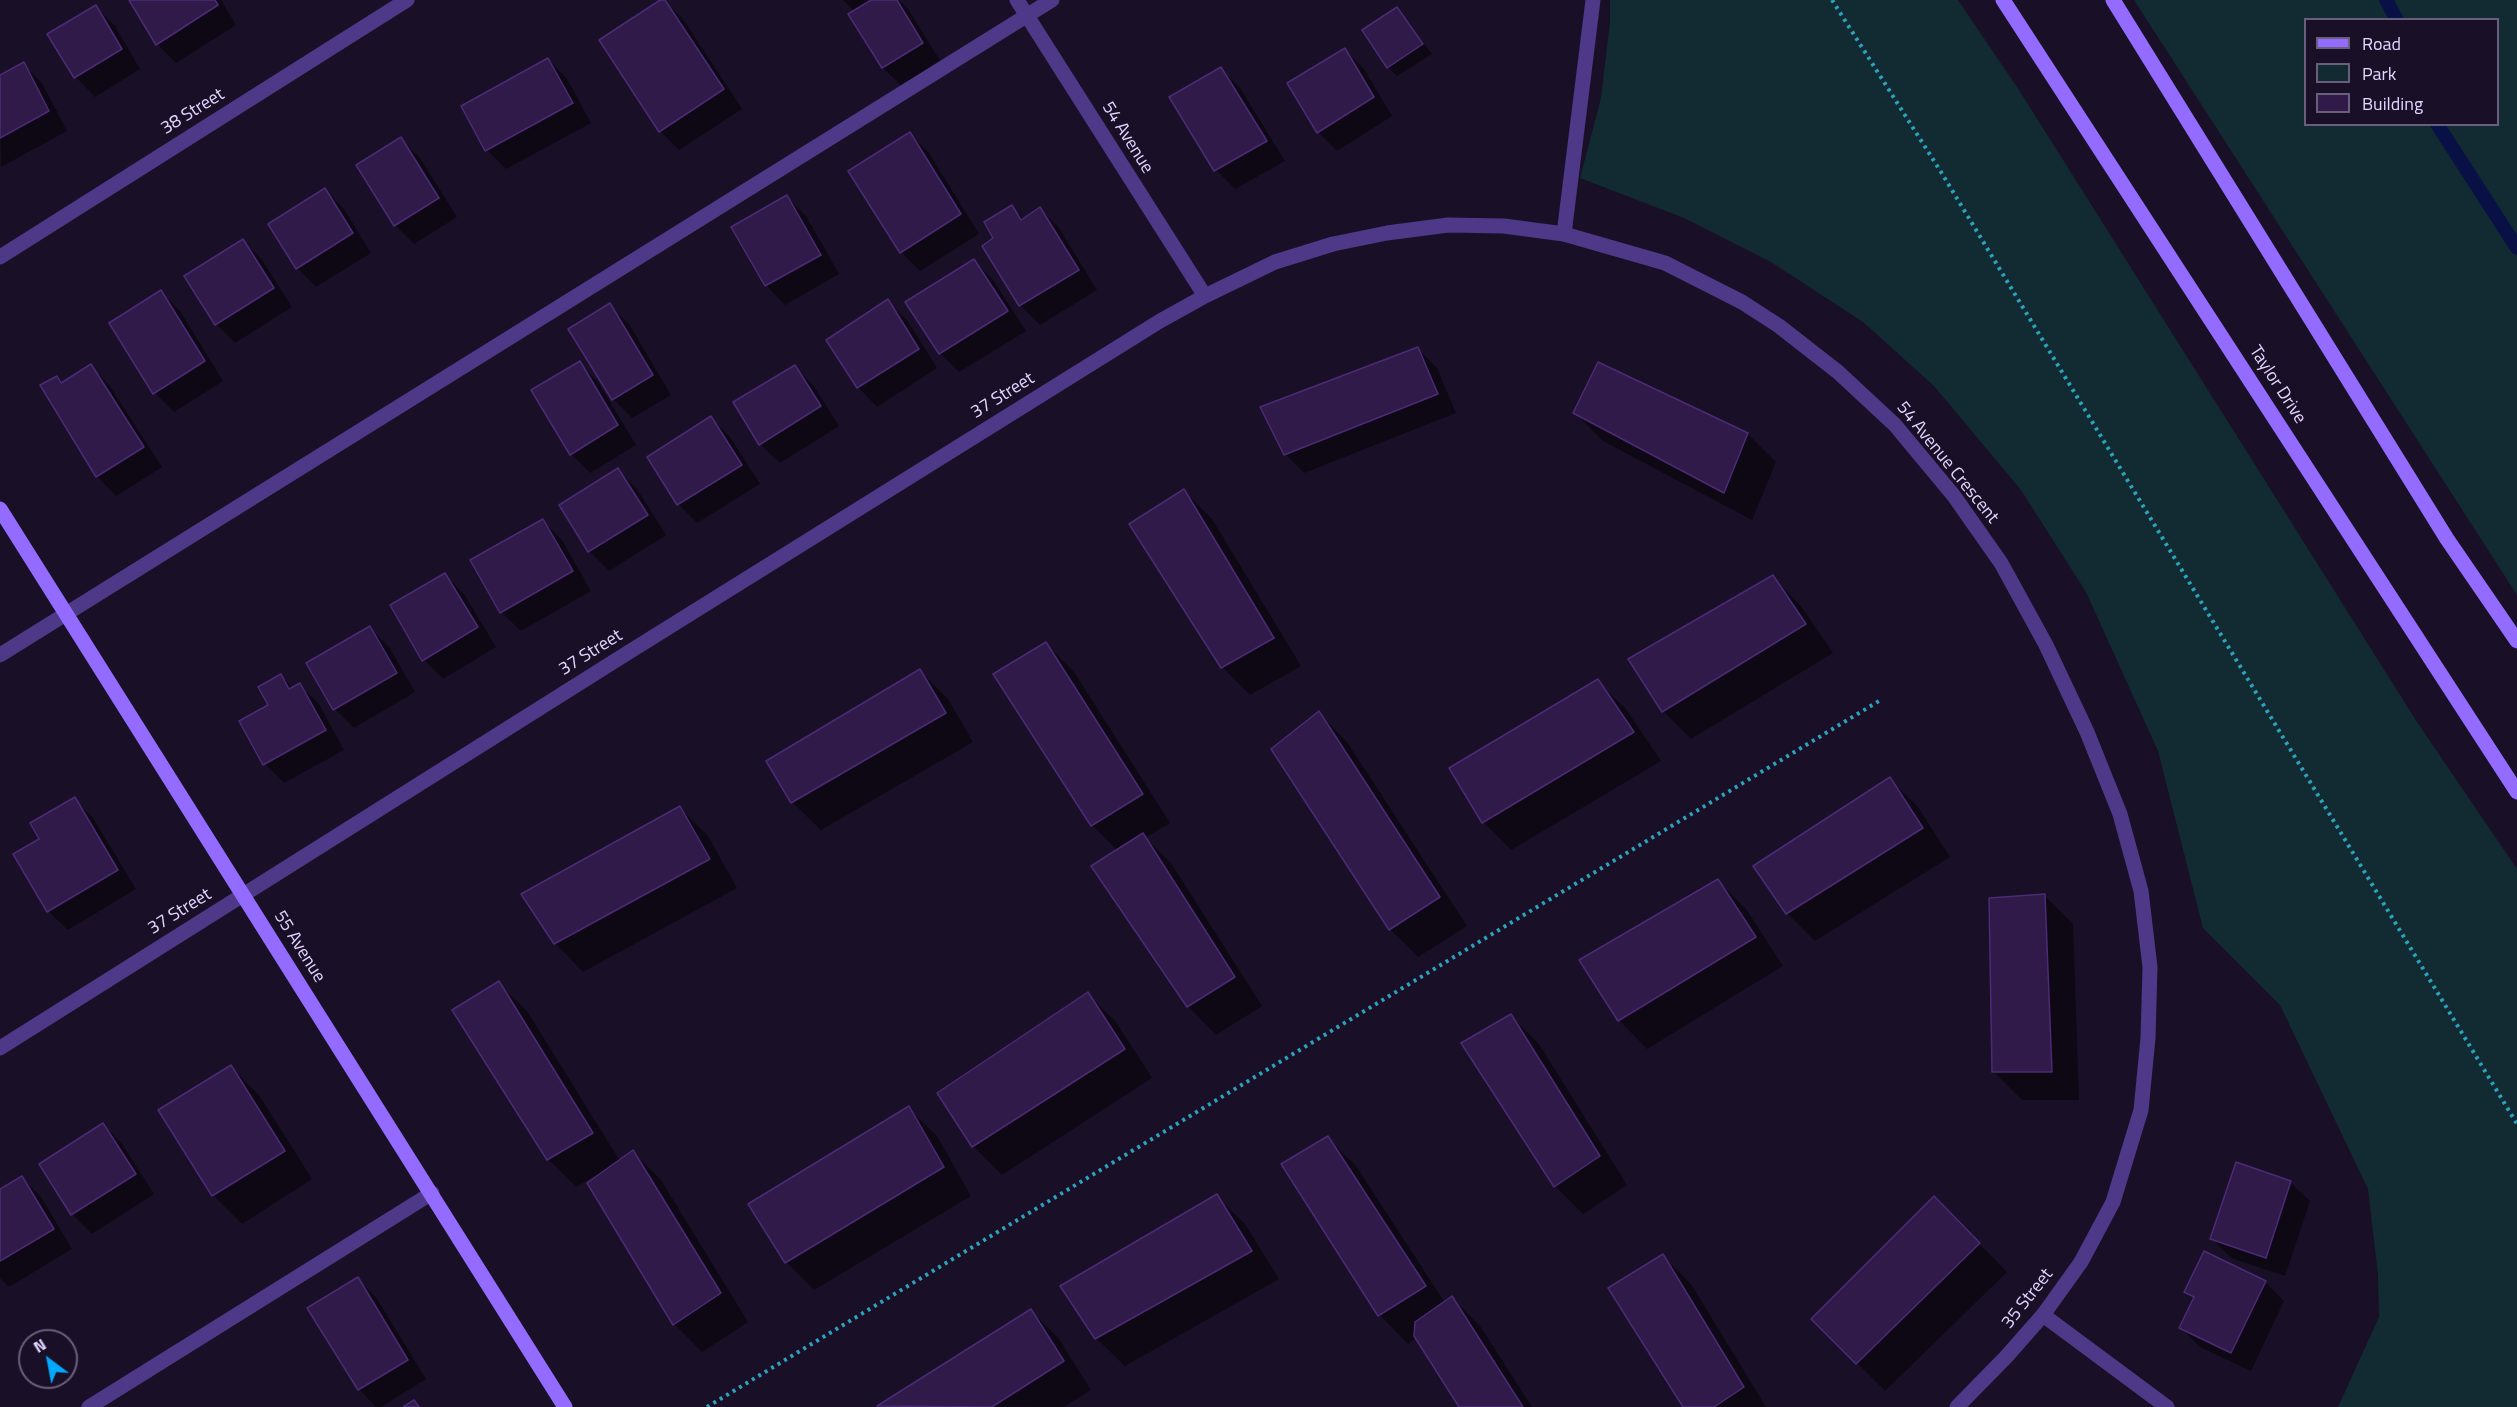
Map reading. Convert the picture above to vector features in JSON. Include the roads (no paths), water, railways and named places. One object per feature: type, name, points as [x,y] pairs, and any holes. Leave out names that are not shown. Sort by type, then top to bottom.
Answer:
[{"type":"main road","name":"Taylor Drive","points":[[2003,0],[2517,792]]},
{"type":"main road","points":[[2113,0],[2447,539],[2517,641]]},
{"type":"main road","name":"55 Avenue","points":[[0,509],[565,1407]]},
{"type":"street","name":"38 Street","points":[[0,257],[407,0]]},
{"type":"street","name":"54 Avenue","points":[[1017,0],[1205,296]]},
{"type":"street","points":[[0,655],[1052,0]]},
{"type":"street","points":[[1564,234],[1593,0]]},
{"type":"street","name":"54 Avenue Crescent","points":[[1205,296],[1275,262],[1333,244],[1387,233],[1448,225],[1504,226],[1564,234],[1665,263],[1722,291],[1779,326],[1838,372],[1895,425],[1954,496],[2001,563],[2046,645],[2087,732],[2120,814],[2141,891],[2150,967],[2148,1038],[2141,1110],[2113,1202]]},
{"type":"street","name":"37 Street","points":[[0,1048],[1070,377],[1205,296]]},
{"type":"street","points":[[89,1407],[432,1193]]},
{"type":"street","name":"35 Street","points":[[1957,1407],[2043,1315],[2081,1262],[2113,1202]]},
{"type":"street","points":[[2043,1315],[2166,1407]]},
{"type":"waterway","points":[[2386,0],[2396,18]]},
{"type":"waterway","points":[[2438,126],[2517,248]]}]
